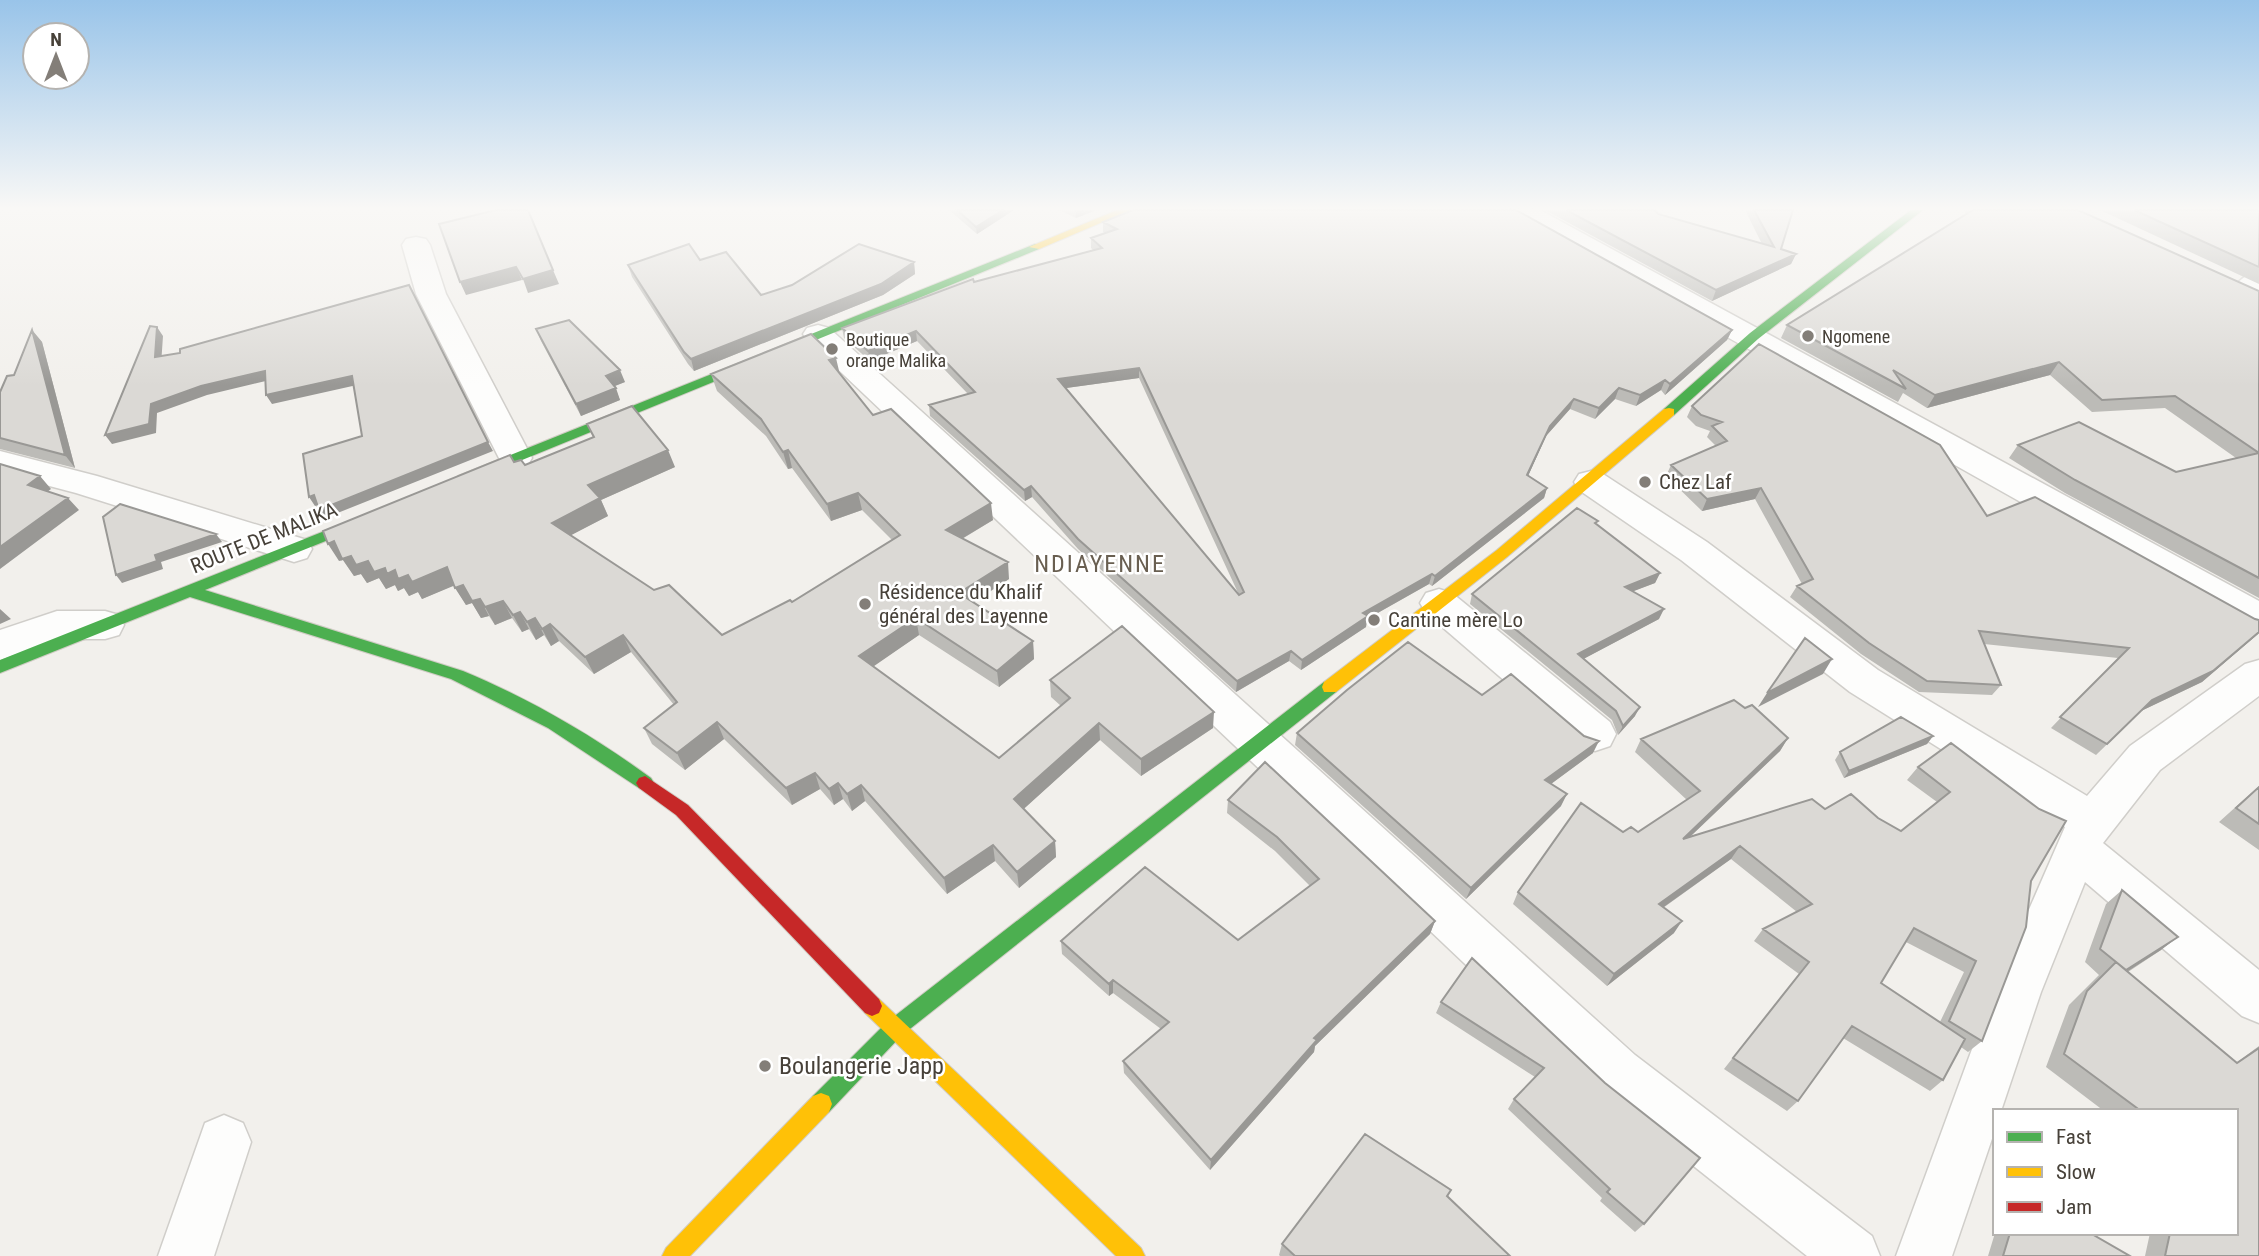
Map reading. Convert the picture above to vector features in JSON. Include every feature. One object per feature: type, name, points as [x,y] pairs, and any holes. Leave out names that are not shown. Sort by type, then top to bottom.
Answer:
[{"type":"street","points":[[423,269],[431,293],[515,458]]},
{"type":"street","points":[[453,483],[980,269]]},
{"type":"street","points":[[1629,269],[2259,618]]},
{"type":"street","points":[[674,1256],[894,1029],[1591,482],[1754,336],[1842,269]]},
{"type":"street","points":[[818,334],[1617,1073],[1852,1256]]},
{"type":"street","points":[[0,462],[85,484],[293,549]]},
{"type":"street","points":[[1591,482],[1694,551],[1864,681],[2085,834],[2259,1000]]},
{"type":"street","name":"ROUTE DE MALIKA","points":[[0,667],[392,509]]},
{"type":"street","points":[[189,591],[457,675],[496,691],[591,743],[682,810],[894,1029],[1133,1256]]},
{"type":"street","points":[[1439,603],[1595,734]]},
{"type":"street","points":[[0,645],[57,625],[105,625]]},
{"type":"street","points":[[1924,1256],[2017,992],[2085,834],[2145,758],[2259,674]]},
{"type":"street","points":[[186,1256],[224,1142]]},
{"type":"building","points":[[455,269],[510,269],[460,282]]},
{"type":"building","points":[[517,269],[553,270],[523,279]]},
{"type":"building","points":[[630,269],[740,269],[761,295],[792,285],[819,269],[904,269],[881,284],[691,359]]},
{"type":"building","points":[[1024,269],[1622,269],[1732,330],[1670,384],[1665,380],[1640,395],[1619,388],[1599,408],[1574,399],[1550,426],[1527,475],[1547,488],[1435,576],[1432,574],[1363,613],[1368,616],[1302,660],[1291,651],[1237,681],[1078,539],[1031,486],[1024,490],[929,405],[975,392],[916,331],[868,351],[842,328],[973,279],[974,282]],"holes":[[[1139,368],[1244,592],[1239,595],[1058,379]]]},
{"type":"building","points":[[1676,269],[1764,269],[1716,290]]},
{"type":"building","points":[[1878,269],[2209,269],[2259,291],[2259,453],[2175,396],[2102,400],[2059,362],[1935,395],[1893,370],[1906,389],[1787,325]]},
{"type":"building","points":[[409,285],[488,442],[319,510],[314,495],[309,497],[303,454],[362,436],[352,376],[266,395],[265,371],[201,386],[151,404],[149,424],[105,435],[150,326],[157,327],[155,357],[180,353],[180,349]]},
{"type":"building","points":[[569,320],[620,370],[606,376],[616,388],[576,404],[536,329]]},
{"type":"building","points":[[32,330],[65,455],[0,438],[0,392],[7,376],[14,375]]},
{"type":"building","points":[[811,334],[836,358],[829,360],[873,415],[891,409],[991,503],[946,530],[1008,562],[959,593],[1033,641],[997,671],[916,618],[859,656],[999,758],[1070,698],[1050,680],[1122,626],[1214,712],[1141,759],[1099,723],[1014,799],[1055,841],[1017,872],[993,845],[944,878],[861,785],[847,794],[838,783],[829,789],[815,773],[786,788],[717,722],[677,753],[644,728],[677,702],[623,635],[585,657],[550,624],[542,629],[535,618],[527,622],[520,612],[513,615],[503,601],[485,607],[480,599],[472,601],[463,585],[455,588],[447,567],[412,582],[408,575],[398,579],[395,570],[387,574],[385,568],[374,572],[368,561],[356,565],[351,556],[342,559],[334,541],[328,544],[323,531],[510,455],[514,462],[521,460],[525,465],[594,437],[587,424],[632,406],[668,450],[588,485],[600,498],[552,523],[654,590],[669,585],[722,635],[790,600],[792,602],[900,535],[858,493],[827,504],[788,450],[783,452],[761,419],[711,374]]},
{"type":"building","points":[[1759,344],[1940,445],[1987,516],[2035,497],[2259,620],[2259,632],[2213,671],[2152,700],[2107,744],[2060,717],[2129,648],[1979,631],[2001,685],[1927,681],[1869,643],[1797,586],[1813,579],[1761,488],[1707,499],[1671,465],[1727,441],[1712,426],[1722,422],[1701,415],[1692,406]]},
{"type":"building","points":[[2079,422],[2176,472],[2259,453],[2259,578],[2075,480],[2018,445]]},
{"type":"building","points":[[0,464],[40,476],[28,485],[68,498],[0,547]]},
{"type":"building","points":[[120,504],[216,534],[155,555],[157,561],[116,575],[103,517]]},
{"type":"building","points":[[1577,508],[1598,521],[1595,523],[1660,573],[1625,587],[1664,609],[1578,654],[1640,707],[1623,726],[1616,711],[1472,594]]},
{"type":"building","points":[[1805,638],[1832,659],[1767,693]]},
{"type":"building","points":[[1408,642],[1482,695],[1511,674],[1584,736],[1599,741],[1545,780],[1567,794],[1471,888],[1297,733]]},
{"type":"building","points":[[1734,700],[1745,708],[1752,705],[1788,738],[1683,839],[1812,799],[1825,809],[1851,794],[1878,818],[1901,831],[1950,792],[1918,767],[1951,743],[2039,809],[2066,821],[2031,881],[2026,927],[1982,1041],[1949,1021],[1976,961],[1914,928],[1881,983],[1965,1039],[1943,1080],[1852,1026],[1798,1101],[1733,1058],[1809,962],[1763,929],[1812,904],[1740,846],[1659,904],[1682,921],[1614,974],[1518,892],[1581,803],[1623,832],[1631,827],[1638,832],[1700,791],[1641,739]]},
{"type":"building","points":[[1901,717],[1933,736],[1849,771],[1840,752]]},
{"type":"building","points":[[1265,762],[1435,921],[1314,1038],[1317,1040],[1211,1160],[1123,1061],[1169,1022],[1113,980],[1109,984],[1061,941],[1145,867],[1238,940],[1319,879],[1277,837],[1228,800]]},
{"type":"building","points":[[2259,787],[2259,824],[2236,808]]},
{"type":"building","points":[[2122,890],[2178,937],[2126,970],[2100,949]]},
{"type":"building","points":[[1472,958],[1605,1083],[1700,1158],[1644,1224],[1607,1192],[1610,1189],[1514,1099],[1544,1068],[1441,1002]]},
{"type":"building","points":[[2116,962],[2237,1063],[2259,1048],[2259,1256],[2165,1256],[2170,1235],[2238,1235],[2238,1109],[2138,1109],[2064,1054],[2087,991]]},
{"type":"building","points":[[1365,1134],[1451,1190],[1447,1196],[1510,1256],[1295,1256],[1282,1244]]},
{"type":"building","points":[[2009,1235],[2093,1235],[2130,1256],[2003,1256]]},
{"type":"traffic: fast","points":[[463,479],[982,269]]},
{"type":"traffic: fast","points":[[1669,412],[1754,336],[1842,269]]},
{"type":"traffic: fast","points":[[0,667],[375,516]]},
{"type":"traffic: fast","points":[[189,591],[457,675],[554,723],[645,783]]},
{"type":"traffic: fast","points":[[821,1104],[894,1029],[1330,687]]},
{"type":"traffic: slow","points":[[1330,687],[1502,553],[1669,412]]},
{"type":"traffic: slow","points":[[872,1006],[1133,1256]]},
{"type":"traffic: slow","points":[[674,1256],[821,1104]]},
{"type":"traffic: jam","points":[[645,783],[682,810],[872,1006]]},
{"type":"place","name":"Ngomene","points":[[1808,336]]},
{"type":"place","name":"Boutique orange Malika","points":[[832,349]]},
{"type":"place","name":"Chez Laf","points":[[1645,482]]},
{"type":"place","name":"Résidence du Khalif général des Layenne","points":[[865,604]]},
{"type":"place","name":"Cantine mère Lo","points":[[1374,620]]},
{"type":"place","name":"Boulangerie Japp","points":[[765,1066]]},
{"type":"district","name":"NDIAYENNE","points":[[1100,564]]}]
